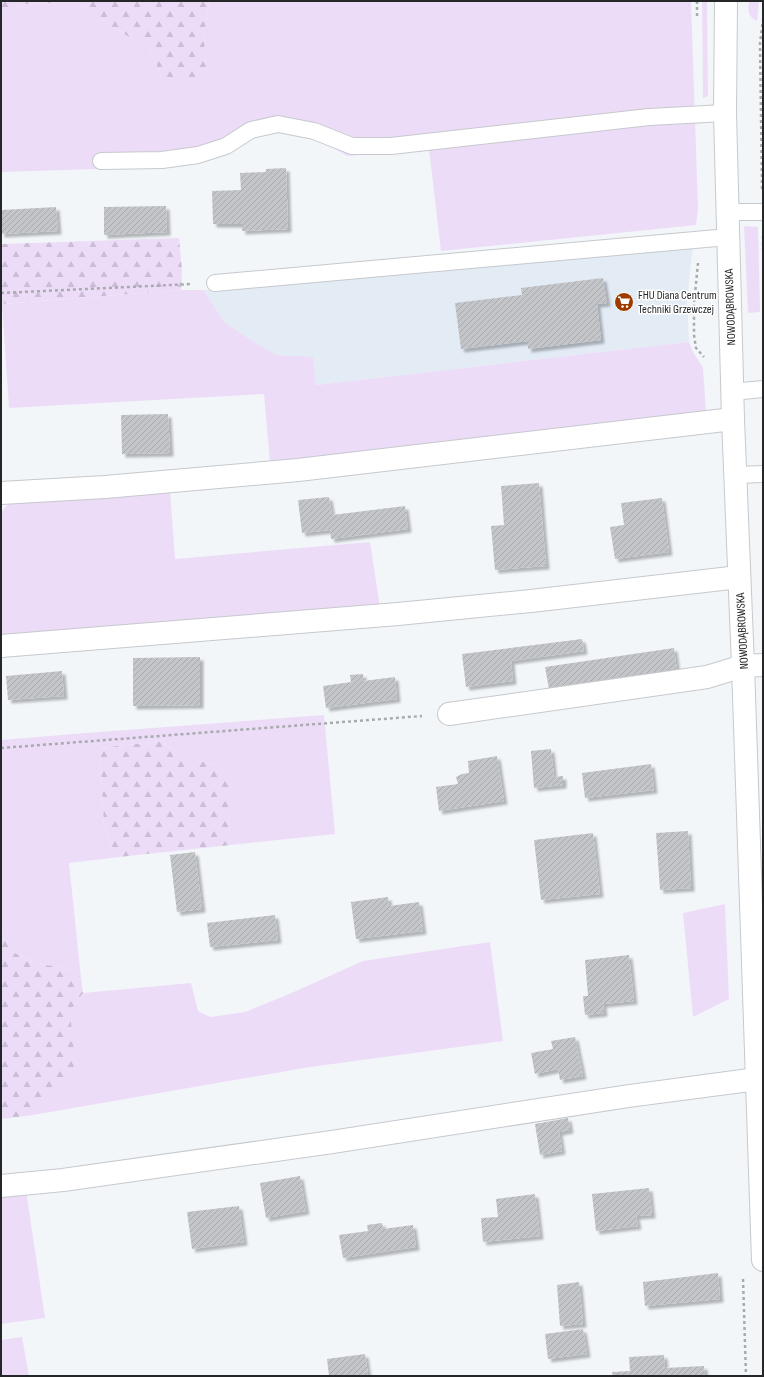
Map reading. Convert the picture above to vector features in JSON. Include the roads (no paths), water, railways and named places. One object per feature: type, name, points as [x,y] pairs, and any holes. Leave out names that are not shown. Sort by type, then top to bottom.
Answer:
[{"type":"street","name":"NOWODĄBROWSKA","points":[[726,1],[725,113],[732,392],[739,577],[753,665],[757,871],[757,1080],[762,1181],[763,1260]]},
{"type":"street","points":[[1,493],[105,487],[298,470],[733,419]]},
{"type":"street","points":[[1,646],[406,613],[531,601],[739,577]]},
{"type":"street","points":[[449,714],[707,677],[753,665]]},
{"type":"street","points":[[1,1186],[63,1180],[332,1142],[629,1096],[757,1080]]},
{"type":"lane","points":[[101,161],[162,160],[198,155],[226,146],[251,130],[278,124],[314,131],[352,146],[391,146],[649,117],[725,113]]},
{"type":"lane","points":[[728,212],[762,212]]},
{"type":"lane","points":[[215,283],[728,237]]},
{"type":"lane","points":[[732,392],[763,389]]},
{"type":"lane","points":[[735,475],[763,474]]},
{"type":"place","name":"FHU Diana Centrum Techniki Grzewczej","points":[[624,302]]}]
